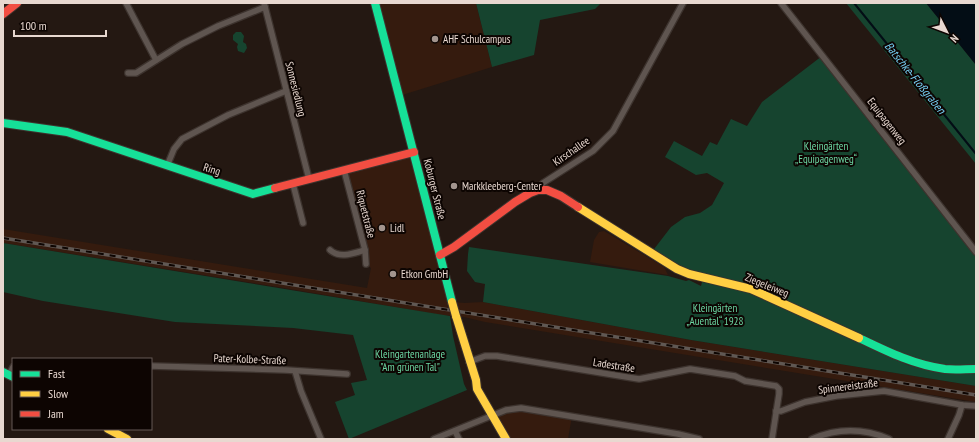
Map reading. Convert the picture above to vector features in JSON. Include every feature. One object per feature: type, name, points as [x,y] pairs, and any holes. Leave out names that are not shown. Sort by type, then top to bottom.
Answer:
[{"type":"main road","points":[[3,14],[17,3]]},
{"type":"main road","name":"Koburger Straße","points":[[375,3],[452,302],[469,362],[476,380],[481,385],[488,397],[493,415],[506,439]]},
{"type":"main road","name":"Ring","points":[[3,123],[67,132],[253,194],[414,152]]},
{"type":"main road","name":"Kirschallee","points":[[440,255],[454,248],[519,199],[538,190]]},
{"type":"main road","name":"Ziegeleiweg","points":[[538,190],[548,190],[561,196],[677,270],[751,289],[905,359],[946,369],[976,369]]},
{"type":"main road","points":[[112,434],[127,439]]},
{"type":"street","points":[[126,3],[156,60]]},
{"type":"street","name":"Kirschallee","points":[[538,190],[543,183],[593,151],[613,131],[683,3]]},
{"type":"street","name":"Equipagenweg","points":[[781,3],[976,252]]},
{"type":"street","points":[[128,73],[136,73],[182,44],[265,5]]},
{"type":"street","name":"Sonnesiedlung","points":[[265,5],[309,180]]},
{"type":"street","points":[[168,166],[174,149],[182,139],[228,115],[286,91]]},
{"type":"street","name":"Riquetstraße","points":[[344,170],[365,250],[366,264]]},
{"type":"street","points":[[293,184],[303,223]]},
{"type":"street","points":[[330,250],[337,254],[346,255],[365,250]]},
{"type":"street","name":"Ladestraße","points":[[469,362],[485,356],[497,356],[639,379],[690,369],[735,376],[745,381],[776,386],[779,389],[776,411]]},
{"type":"street","name":"Pater-Kolbe-Straße","points":[[152,366],[348,374]]},
{"type":"street","points":[[295,371],[301,391],[321,439]]},
{"type":"street","name":"Spinnereistraße","points":[[776,411],[781,411],[805,402],[836,396],[884,391],[962,405],[976,406]]},
{"type":"street","points":[[948,439],[962,405]]},
{"type":"street","points":[[434,439],[506,410],[521,408],[699,439]]},
{"type":"street","points":[[772,439],[776,411]]},
{"type":"street","points":[[455,431],[459,439]]},
{"type":"street","points":[[812,439],[827,437],[839,431],[855,431],[880,435],[889,439]]},
{"type":"shaded area","name":"AHF Schulcampus","points":[[375,3],[476,3],[492,67],[399,96]]},
{"type":"shaded area","points":[[926,3],[976,3],[976,65]]},
{"type":"shaded area","points":[[414,152],[452,302],[483,302],[691,340],[976,386],[976,402],[485,322],[464,317],[441,315],[3,243],[3,229],[367,288],[371,268],[366,264],[344,170]]},
{"type":"shaded area","points":[[604,231],[664,267],[668,275],[590,262],[594,240],[599,232]]},
{"type":"shaded area","points":[[513,409],[572,416],[568,439],[506,439],[493,415]]},
{"type":"green space","points":[[476,3],[601,3],[595,9],[540,20],[534,55],[492,67]]},
{"type":"green space","points":[[846,3],[926,3],[976,65],[976,164]]},
{"type":"green space","points":[[236,32],[241,32],[244,36],[243,42],[246,44],[247,48],[244,53],[238,51],[238,44],[233,40],[233,35]]},
{"type":"green space","name":"Kleingärten „Equipagenweg“","points":[[822,56],[976,252],[976,369],[933,367],[751,289],[689,274],[651,253],[671,227],[685,217],[700,213],[712,205],[724,183],[707,173],[696,175],[665,157],[674,141],[702,156],[710,142],[717,145],[731,119],[747,126],[762,102]]},
{"type":"green space","name":"Kleingartenanlage \"Am grünen Tal\"","points":[[3,243],[450,316],[464,384],[467,390],[349,439],[335,402],[355,395],[351,383],[367,380],[353,335],[293,328],[175,322],[43,301],[3,292]]},
{"type":"green space","name":"Kleingärten „Auental“ 1928","points":[[469,247],[668,276],[686,281],[689,280],[701,286],[702,282],[738,288],[769,300],[908,365],[935,371],[958,374],[976,374],[976,386],[691,340],[483,302],[485,284],[475,282],[467,271]]},
{"type":"waterway","name":"Batschke‐Floßgraben","points":[[854,3],[976,154]]},
{"type":"railway","points":[[3,238],[976,395]]},
{"type":"traffic: fast","points":[[375,3],[452,302]]},
{"type":"traffic: fast","points":[[3,123],[67,132],[253,194],[275,188]]},
{"type":"traffic: fast","points":[[859,338],[900,357],[922,364],[945,369],[976,369]]},
{"type":"traffic: fast","points":[[3,372],[12,376]]},
{"type":"traffic: slow","points":[[578,207],[677,269],[689,274],[751,289],[859,338]]},
{"type":"traffic: slow","points":[[452,302],[456,316]]},
{"type":"traffic: slow","points":[[456,316],[476,380],[477,389],[506,439]]},
{"type":"traffic: slow","points":[[110,430],[127,439]]},
{"type":"traffic: jam","points":[[3,14],[17,3]]},
{"type":"traffic: jam","points":[[275,188],[414,152]]},
{"type":"traffic: jam","points":[[440,255],[454,247],[515,202],[538,190],[547,190],[561,196],[578,207]]},
{"type":"place","name":"AHF Schulcampus","points":[[435,39]]},
{"type":"place","name":"Markkleeberg-Center","points":[[454,186]]},
{"type":"place","name":"Lidl","points":[[382,228]]},
{"type":"place","name":"Etkon GmbH","points":[[393,274]]}]
